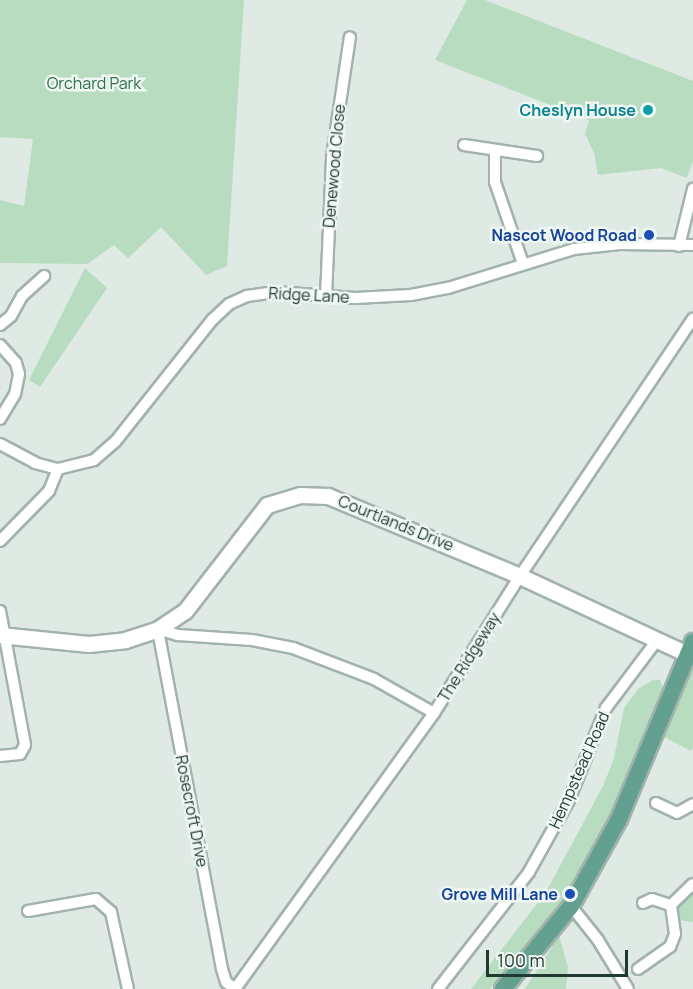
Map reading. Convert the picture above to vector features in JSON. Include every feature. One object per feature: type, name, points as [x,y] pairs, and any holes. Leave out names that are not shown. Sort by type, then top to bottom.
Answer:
[{"type":"main road","points":[[503,989],[571,906],[633,791],[690,648]]},
{"type":"street","name":"Denewood Close","points":[[326,296],[332,157],[350,37]]},
{"type":"street","points":[[464,145],[537,156]]},
{"type":"street","points":[[495,150],[495,182],[523,264]]},
{"type":"street","points":[[679,246],[679,232],[693,189]]},
{"type":"street","name":"Ridge Lane","points":[[0,444],[35,463],[58,469],[88,464],[109,448],[212,320],[229,304],[265,292],[326,296],[411,295],[448,288],[574,249],[603,244],[693,245]]},
{"type":"street","points":[[0,325],[11,316],[22,296],[44,276]]},
{"type":"street","name":"The Ridgeway","points":[[235,989],[434,713],[520,576],[693,319]]},
{"type":"street","points":[[0,345],[16,363],[19,374],[15,394],[0,419]]},
{"type":"street","points":[[0,541],[49,491],[58,469]]},
{"type":"street","name":"Courtlands Drive","points":[[2,635],[89,644],[125,640],[158,629],[185,611],[260,511],[300,495],[328,496],[520,576],[658,639],[690,648]]},
{"type":"street","points":[[0,756],[21,754],[25,745],[2,635],[1,614]]},
{"type":"street","points":[[158,629],[178,636],[252,640],[293,648],[374,679],[434,713]]},
{"type":"street","name":"Rosecroft Drive","points":[[158,629],[222,969],[226,982],[235,989]]},
{"type":"street","name":"Hempstead Road","points":[[438,989],[529,872],[569,800],[606,708],[658,639]]},
{"type":"street","points":[[656,803],[677,813],[693,804]]},
{"type":"street","points":[[638,969],[672,942],[671,905],[693,885]]},
{"type":"street","points":[[28,911],[96,899],[111,912],[128,989]]},
{"type":"street","points":[[643,903],[652,899],[671,905]]},
{"type":"street","points":[[571,906],[598,940],[628,989]]},
{"type":"green space","name":"Orchard Park","points":[[0,0],[244,0],[227,266],[206,275],[161,227],[128,258],[114,245],[87,264],[0,263],[0,200],[24,206],[33,139],[0,137]]},
{"type":"green space","points":[[467,0],[485,0],[693,81],[693,161],[687,178],[661,168],[598,175],[594,153],[585,134],[589,120],[435,60]]},
{"type":"green space","points":[[85,268],[107,288],[40,387],[29,380]]},
{"type":"green space","points":[[693,660],[693,748],[691,751],[664,737]]},
{"type":"green space","points":[[653,680],[660,680],[663,688],[599,843],[577,880],[513,964],[490,989],[471,989],[546,892],[604,784],[614,758],[624,708],[638,689]]},
{"type":"green space","points":[[693,890],[693,922],[675,920],[678,902]]},
{"type":"green space","points":[[559,936],[568,967],[566,989],[525,989]]},
{"type":"place","name":"Cheslyn House","points":[[648,110]]},
{"type":"place","name":"Nascot Wood Road","points":[[649,235]]},
{"type":"place","name":"Grove Mill Lane","points":[[570,894]]}]
